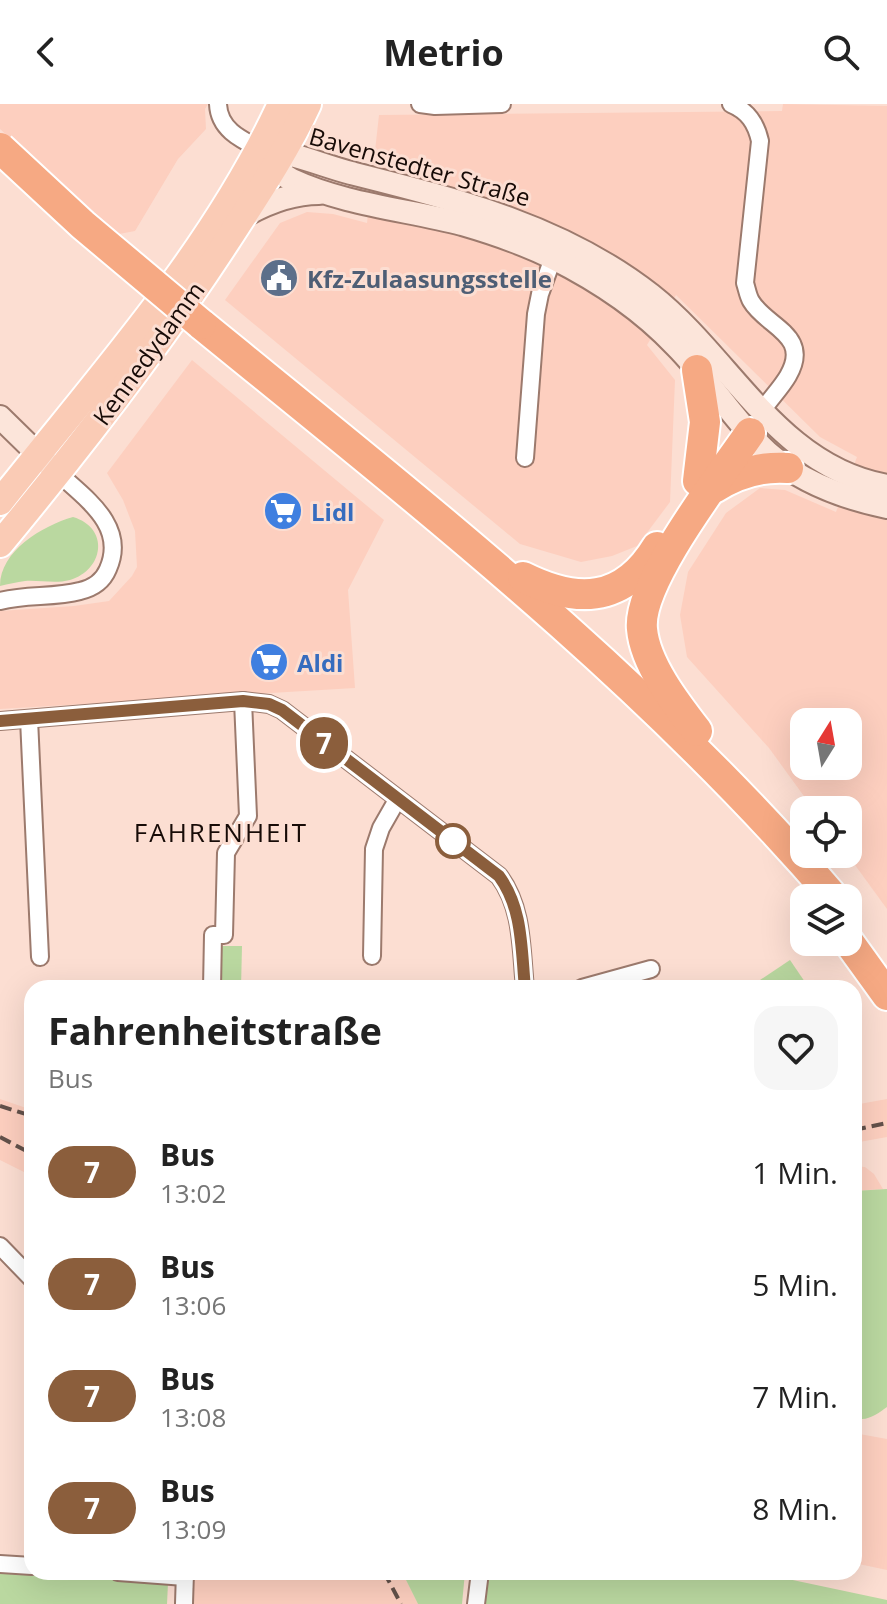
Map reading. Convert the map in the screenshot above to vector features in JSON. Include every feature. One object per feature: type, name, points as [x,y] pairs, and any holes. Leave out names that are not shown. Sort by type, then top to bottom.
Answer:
[{"type":"highway","points":[[0,148],[196,330],[493,562],[629,684],[782,839]]},
{"type":"highway","points":[[0,169],[196,330],[546,628],[810,884]]},
{"type":"highway","points":[[697,370],[705,422],[705,485],[654,579],[643,610],[641,627],[644,642],[680,709],[782,839],[812,884]]},
{"type":"highway","points":[[493,562],[560,593],[594,593],[627,581],[653,554],[751,422]]},
{"type":"highway","points":[[705,485],[762,468],[788,468]]},
{"type":"highway","points":[[862,935],[887,969]]},
{"type":"highway","points":[[859,956],[887,995]]},
{"type":"main road","points":[[273,156],[308,104]]},
{"type":"main road","name":"Kennedydamm","points":[[0,502],[241,218],[273,156],[279,108]]},
{"type":"main road","name":"Kennedydamm","points":[[0,544],[130,382],[186,283],[273,156]]},
{"type":"street","points":[[218,104],[220,118],[226,127],[242,140],[273,156]]},
{"type":"street","points":[[420,104],[502,104]]},
{"type":"street","points":[[731,104],[750,116],[760,141],[745,283],[752,302],[789,336],[794,351],[793,365],[787,377],[751,422]]},
{"type":"street","name":"Bavenstedter Straße","points":[[273,156],[290,179],[330,193],[465,225],[553,258],[605,286],[642,313],[751,422],[784,434],[841,471],[887,486]]},
{"type":"street","name":"Bavenstedter Straße","points":[[273,156],[472,205],[562,239],[617,269],[655,297],[690,331],[751,422],[766,451],[788,468],[829,490],[887,507]]},
{"type":"street","points":[[241,218],[287,197],[330,193]]},
{"type":"street","points":[[525,458],[536,314],[553,258]]},
{"type":"street","points":[[0,417],[100,512],[110,525],[113,542],[111,564],[105,577],[81,591],[17,596],[0,601]]},
{"type":"street","points":[[212,980],[213,935],[224,935],[226,853],[248,816],[243,701]]},
{"type":"street","points":[[0,721],[243,701],[269,704],[282,710],[499,876],[512,894],[518,918],[524,980]]},
{"type":"street","points":[[29,719],[40,957]]},
{"type":"street","points":[[372,956],[374,849],[381,828],[397,800]]},
{"type":"street","points":[[611,980],[651,969]]},
{"type":"street","points":[[0,1246],[24,1271]]},
{"type":"street","points":[[0,1564],[24,1566]]},
{"type":"street","points":[[184,1604],[185,1580]]},
{"type":"street","points":[[476,1604],[479,1580]]},
{"type":"shaded area","points":[[0,104],[208,104],[205,109],[206,129],[178,159],[135,231],[119,234],[0,129]]},
{"type":"shaded area","points":[[783,104],[887,106],[887,909],[857,868],[862,868],[862,796],[804,796],[792,780],[862,780],[862,708],[790,708],[790,777],[769,748],[687,657],[680,615],[688,572],[726,513],[760,488],[785,490],[836,512],[857,457],[820,437],[676,295],[647,345],[675,380],[670,502],[637,546],[612,556],[581,562],[520,544],[225,300],[280,223],[307,212],[333,214],[367,223],[379,115],[782,111]]},
{"type":"shaded area","points":[[192,360],[384,520],[348,590],[355,688],[0,709],[0,611],[109,601],[137,567],[135,531],[123,500],[107,473]]},
{"type":"shaded area","points":[[0,1099],[24,1107],[24,1172],[0,1160]]},
{"type":"shaded area","points":[[887,1099],[887,1137],[862,1142],[862,1104]]},
{"type":"shaded area","points":[[862,1167],[874,1174],[883,1189],[862,1190]]},
{"type":"shaded area","points":[[862,1434],[887,1439],[887,1570],[862,1565]]},
{"type":"shaded area","points":[[190,1580],[406,1580],[418,1604],[191,1604]]},
{"type":"green space","points":[[73,517],[85,522],[97,539],[96,559],[90,567],[70,580],[25,581],[0,586],[2,573],[15,551],[36,534]]},
{"type":"green space","points":[[218,946],[242,946],[241,980],[216,980]]},
{"type":"green space","points":[[790,960],[804,980],[760,980]]},
{"type":"green space","points":[[887,1189],[887,1407],[863,1419],[862,1419],[862,1191]]},
{"type":"green space","points":[[0,1572],[24,1574],[24,1580],[168,1583],[167,1604],[0,1604]]},
{"type":"green space","points":[[406,1580],[464,1580],[462,1604],[418,1604]]},
{"type":"green space","points":[[487,1580],[793,1580],[887,1600],[887,1604],[484,1604]]},
{"type":"railway","points":[[0,1106],[24,1114]]},
{"type":"railway","points":[[862,1128],[887,1123]]},
{"type":"railway","points":[[0,1137],[24,1150]]},
{"type":"railway","points":[[388,1580],[401,1604]]},
{"type":"bus line","name":"7","points":[[0,721],[243,701],[269,704],[282,710],[499,876],[512,894],[518,918],[524,980]]},
{"type":"place","name":"Kfz-Zulaasungsstelle","points":[[279,278]]},
{"type":"place","name":"Lidl","points":[[283,511]]},
{"type":"place","name":"Aldi","points":[[269,662]]},
{"type":"district","name":"FAHRENHEIT","points":[[221,832]]}]
